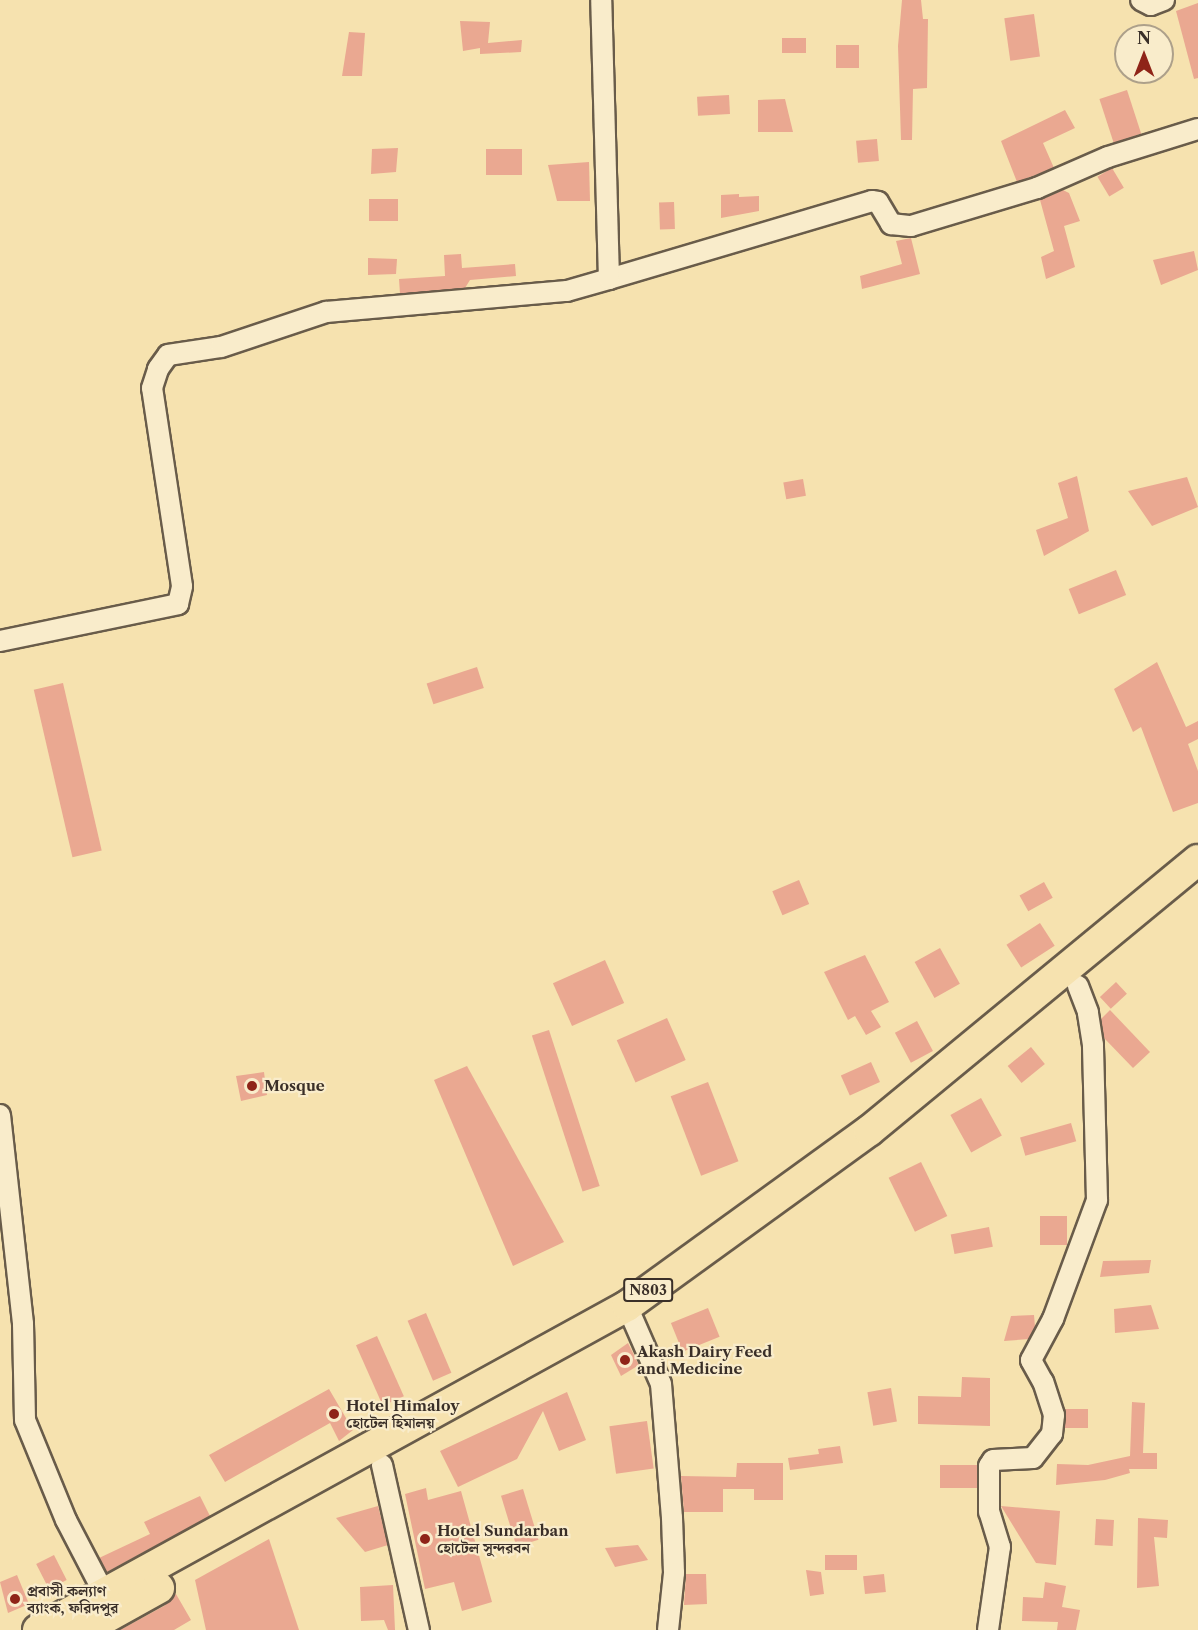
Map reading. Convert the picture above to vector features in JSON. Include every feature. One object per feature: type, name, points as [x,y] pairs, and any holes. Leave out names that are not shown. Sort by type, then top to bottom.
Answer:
[{"type":"highway","name":"N803","points":[[84,1630],[212,1548],[631,1315],[875,1139],[1078,986],[1196,872]]},
{"type":"highway","name":"N803","points":[[875,1139],[1196,872]]},
{"type":"highway","name":"N803","points":[[38,1630],[105,1594],[212,1548],[382,1465],[504,1386]]},
{"type":"street","points":[[601,0],[609,279]]},
{"type":"street","points":[[1141,0],[1151,5],[1164,0]]},
{"type":"street","points":[[0,641],[178,604],[182,586],[152,388],[158,369],[168,355],[220,347],[326,312],[567,291],[872,201],[878,202],[891,224],[911,226],[1037,188],[1108,157],[1198,129]]},
{"type":"street","points":[[988,1630],[1000,1547],[989,1512],[989,1466],[993,1460],[1033,1458],[1052,1434],[1054,1415],[1043,1382],[1031,1359],[1053,1319],[1097,1200],[1093,1045],[1088,1012],[1078,986]]},
{"type":"street","points":[[0,1115],[23,1324],[26,1420],[66,1520],[105,1594]]},
{"type":"street","points":[[631,1315],[661,1384],[669,1443],[674,1573],[668,1630]]},
{"type":"street","points":[[382,1465],[419,1630]]},
{"type":"building","points":[[902,0],[921,0],[923,19],[928,19],[927,88],[913,89],[912,140],[901,140],[898,46]]},
{"type":"building","points":[[1198,3],[1198,78],[1194,79],[1176,11]]},
{"type":"building","points":[[1034,14],[1040,57],[1010,61],[1004,18]]},
{"type":"building","points":[[460,21],[490,22],[488,43],[522,40],[521,52],[480,54],[480,48],[463,51]]},
{"type":"building","points":[[349,32],[365,33],[362,76],[342,76]]},
{"type":"building","points":[[782,38],[806,38],[806,53],[782,53]]},
{"type":"building","points":[[836,45],[859,45],[859,68],[836,68]]},
{"type":"building","points":[[1127,90],[1141,134],[1114,143],[1099,99]]},
{"type":"building","points":[[729,95],[730,114],[698,116],[697,97]]},
{"type":"building","points":[[785,99],[793,132],[758,132],[758,100]]},
{"type":"building","points":[[1065,110],[1075,128],[1043,143],[1054,168],[1017,182],[1001,141]]},
{"type":"building","points":[[877,139],[879,161],[858,163],[856,141]]},
{"type":"building","points":[[398,148],[396,172],[371,174],[372,149]]},
{"type":"building","points":[[486,149],[522,149],[522,175],[486,175]]},
{"type":"building","points":[[589,162],[590,201],[557,201],[548,165]]},
{"type":"building","points":[[1112,168],[1124,188],[1109,196],[1097,177]]},
{"type":"building","points":[[1063,190],[1069,193],[1080,221],[1064,226],[1075,267],[1046,279],[1041,257],[1054,251],[1040,200]]},
{"type":"building","points":[[739,194],[739,197],[759,196],[759,211],[721,218],[721,195]]},
{"type":"building","points":[[369,199],[398,199],[398,221],[369,221]]},
{"type":"building","points":[[674,202],[675,229],[660,230],[659,203]]},
{"type":"building","points":[[911,238],[920,274],[862,289],[860,276],[902,264],[896,241]]},
{"type":"building","points":[[1194,251],[1198,270],[1161,285],[1153,260]]},
{"type":"building","points":[[461,254],[462,268],[515,264],[516,276],[470,280],[465,288],[400,294],[399,279],[445,276],[444,255]]},
{"type":"building","points":[[368,258],[397,259],[396,274],[368,275]]},
{"type":"building","points":[[1077,476],[1089,531],[1044,556],[1036,530],[1068,518],[1058,483]]},
{"type":"building","points":[[1187,477],[1198,507],[1152,526],[1128,491]]},
{"type":"building","points":[[803,479],[806,496],[786,499],[783,482]]},
{"type":"building","points":[[1116,570],[1126,595],[1079,614],[1069,589]]},
{"type":"building","points":[[1157,662],[1186,727],[1198,721],[1198,739],[1188,744],[1198,771],[1198,803],[1173,812],[1141,727],[1133,732],[1114,689]]},
{"type":"building","points":[[477,667],[484,688],[433,704],[427,683]]},
{"type":"building","points":[[63,683],[102,851],[72,857],[34,690]]},
{"type":"building","points":[[799,880],[809,904],[782,915],[772,891]]},
{"type":"building","points":[[1044,882],[1053,898],[1028,911],[1020,896]]},
{"type":"building","points":[[1040,923],[1055,946],[1021,967],[1006,945]]},
{"type":"building","points":[[940,948],[960,984],[935,998],[915,962]]},
{"type":"building","points":[[865,955],[889,1002],[871,1011],[881,1027],[866,1035],[855,1016],[848,1020],[824,972]]},
{"type":"building","points":[[605,960],[624,1003],[572,1026],[553,983]]},
{"type":"building","points":[[1116,982],[1127,994],[1111,1009],[1100,997]]},
{"type":"building","points":[[1110,1010],[1150,1052],[1133,1068],[1104,1038],[1101,1019]]},
{"type":"building","points":[[667,1018],[686,1060],[635,1082],[617,1040]]},
{"type":"building","points":[[917,1021],[933,1051],[911,1063],[895,1033]]},
{"type":"building","points":[[549,1030],[600,1186],[583,1192],[532,1036]]},
{"type":"building","points":[[1031,1047],[1045,1064],[1022,1083],[1008,1066]]},
{"type":"building","points":[[871,1062],[880,1082],[850,1096],[841,1075]]},
{"type":"building","points":[[467,1066],[564,1242],[513,1266],[434,1080]]},
{"type":"building","name":"Mosque","points":[[264,1072],[267,1095],[241,1101],[236,1076]]},
{"type":"building","points":[[708,1082],[738,1161],[701,1176],[671,1096]]},
{"type":"building","points":[[981,1098],[1002,1136],[971,1153],[950,1115]]},
{"type":"building","points":[[1071,1123],[1076,1141],[1025,1156],[1020,1138]]},
{"type":"building","points":[[921,1162],[947,1216],[915,1232],[889,1178]]},
{"type":"building","points":[[1040,1216],[1067,1216],[1067,1245],[1040,1245]]},
{"type":"building","points":[[989,1227],[993,1247],[955,1254],[951,1234]]},
{"type":"building","points":[[1151,1260],[1149,1273],[1100,1277],[1103,1261]]},
{"type":"building","points":[[1151,1305],[1159,1329],[1115,1333],[1114,1309]]},
{"type":"building","points":[[708,1308],[720,1337],[683,1352],[671,1323]]},
{"type":"building","points":[[426,1313],[451,1373],[433,1381],[408,1321]]},
{"type":"building","points":[[1034,1315],[1035,1327],[1029,1339],[1004,1341],[1011,1316]]},
{"type":"building","points":[[377,1336],[404,1396],[383,1406],[356,1345]]},
{"type":"building","name":"Akash Dairy Feed and Medicine","points":[[628,1343],[639,1365],[621,1376],[611,1355]]},
{"type":"building","points":[[962,1377],[990,1378],[990,1426],[918,1424],[918,1396],[961,1397]]},
{"type":"building","points":[[891,1388],[897,1421],[873,1426],[867,1392]]},
{"type":"building","points":[[329,1389],[353,1430],[339,1441],[330,1423],[225,1482],[209,1455]]},
{"type":"building","points":[[567,1392],[586,1440],[559,1451],[543,1411],[517,1459],[458,1487],[440,1451]]},
{"type":"building","points":[[1132,1402],[1145,1403],[1143,1453],[1157,1453],[1157,1469],[1129,1469],[1130,1473],[1105,1480],[1056,1485],[1057,1464],[1088,1465],[1130,1456]]},
{"type":"building","points":[[1065,1409],[1088,1409],[1088,1428],[1065,1428]]},
{"type":"building","points":[[647,1421],[654,1469],[616,1474],[609,1426]]},
{"type":"building","points":[[840,1446],[843,1463],[790,1470],[788,1458],[819,1454],[818,1449]]},
{"type":"building","points":[[737,1463],[783,1463],[783,1500],[754,1500],[754,1489],[723,1489],[723,1512],[684,1512],[681,1476],[736,1477]]},
{"type":"building","points":[[940,1465],[977,1465],[977,1488],[940,1488]]},
{"type":"building","points":[[426,1488],[428,1500],[461,1491],[492,1602],[462,1611],[454,1582],[425,1589],[405,1494]]},
{"type":"building","points":[[523,1489],[538,1540],[517,1546],[501,1496]]},
{"type":"building","points":[[200,1496],[210,1516],[107,1572],[99,1558],[150,1534],[144,1522]]},
{"type":"building","points":[[378,1506],[388,1545],[365,1552],[336,1518]]},
{"type":"building","points":[[1001,1506],[1060,1511],[1056,1565],[1036,1563]]},
{"type":"building","points":[[1138,1518],[1168,1520],[1167,1538],[1154,1537],[1159,1586],[1137,1588]]},
{"type":"building","points":[[1096,1519],[1114,1520],[1113,1546],[1095,1545]]},
{"type":"building","points":[[269,1539],[299,1630],[206,1630],[195,1580]]},
{"type":"building","points":[[638,1545],[648,1560],[615,1567],[605,1548]]},
{"type":"building","points":[[54,1555],[67,1580],[49,1589],[36,1564]]},
{"type":"building","points":[[825,1555],[857,1555],[857,1570],[825,1570]]},
{"type":"building","points":[[806,1570],[821,1572],[824,1594],[810,1596]]},
{"type":"building","points":[[686,1574],[706,1574],[707,1604],[684,1605]]},
{"type":"building","points":[[884,1574],[886,1592],[865,1594],[863,1576]]},
{"type":"building","name":"প্রবাসী কল্যাণ ব্যাংক, ফরিদপুর","points":[[17,1575],[29,1604],[8,1613],[0,1582]]},
{"type":"building","points":[[1045,1582],[1066,1586],[1062,1607],[1080,1610],[1076,1630],[1057,1630],[1058,1622],[1022,1621],[1023,1597],[1043,1598]]},
{"type":"building","points":[[393,1585],[395,1630],[388,1630],[384,1620],[361,1621],[360,1587]]},
{"type":"building","points":[[176,1594],[191,1620],[174,1630],[120,1630],[164,1606]]},
{"type":"place","name":"Mosque","points":[[252,1086]]},
{"type":"place","name":"Akash Dairy Feed and Medicine","points":[[625,1360]]},
{"type":"place","name":"Hotel Himaloy হোটেল হিমালয়","points":[[334,1414]]},
{"type":"place","name":"Hotel Sundarban হোটেল সুন্দরবন","points":[[425,1539]]},
{"type":"place","name":"প্রবাসী কল্যাণ ব্যাংক, ফরিদপুর","points":[[15,1599]]}]
